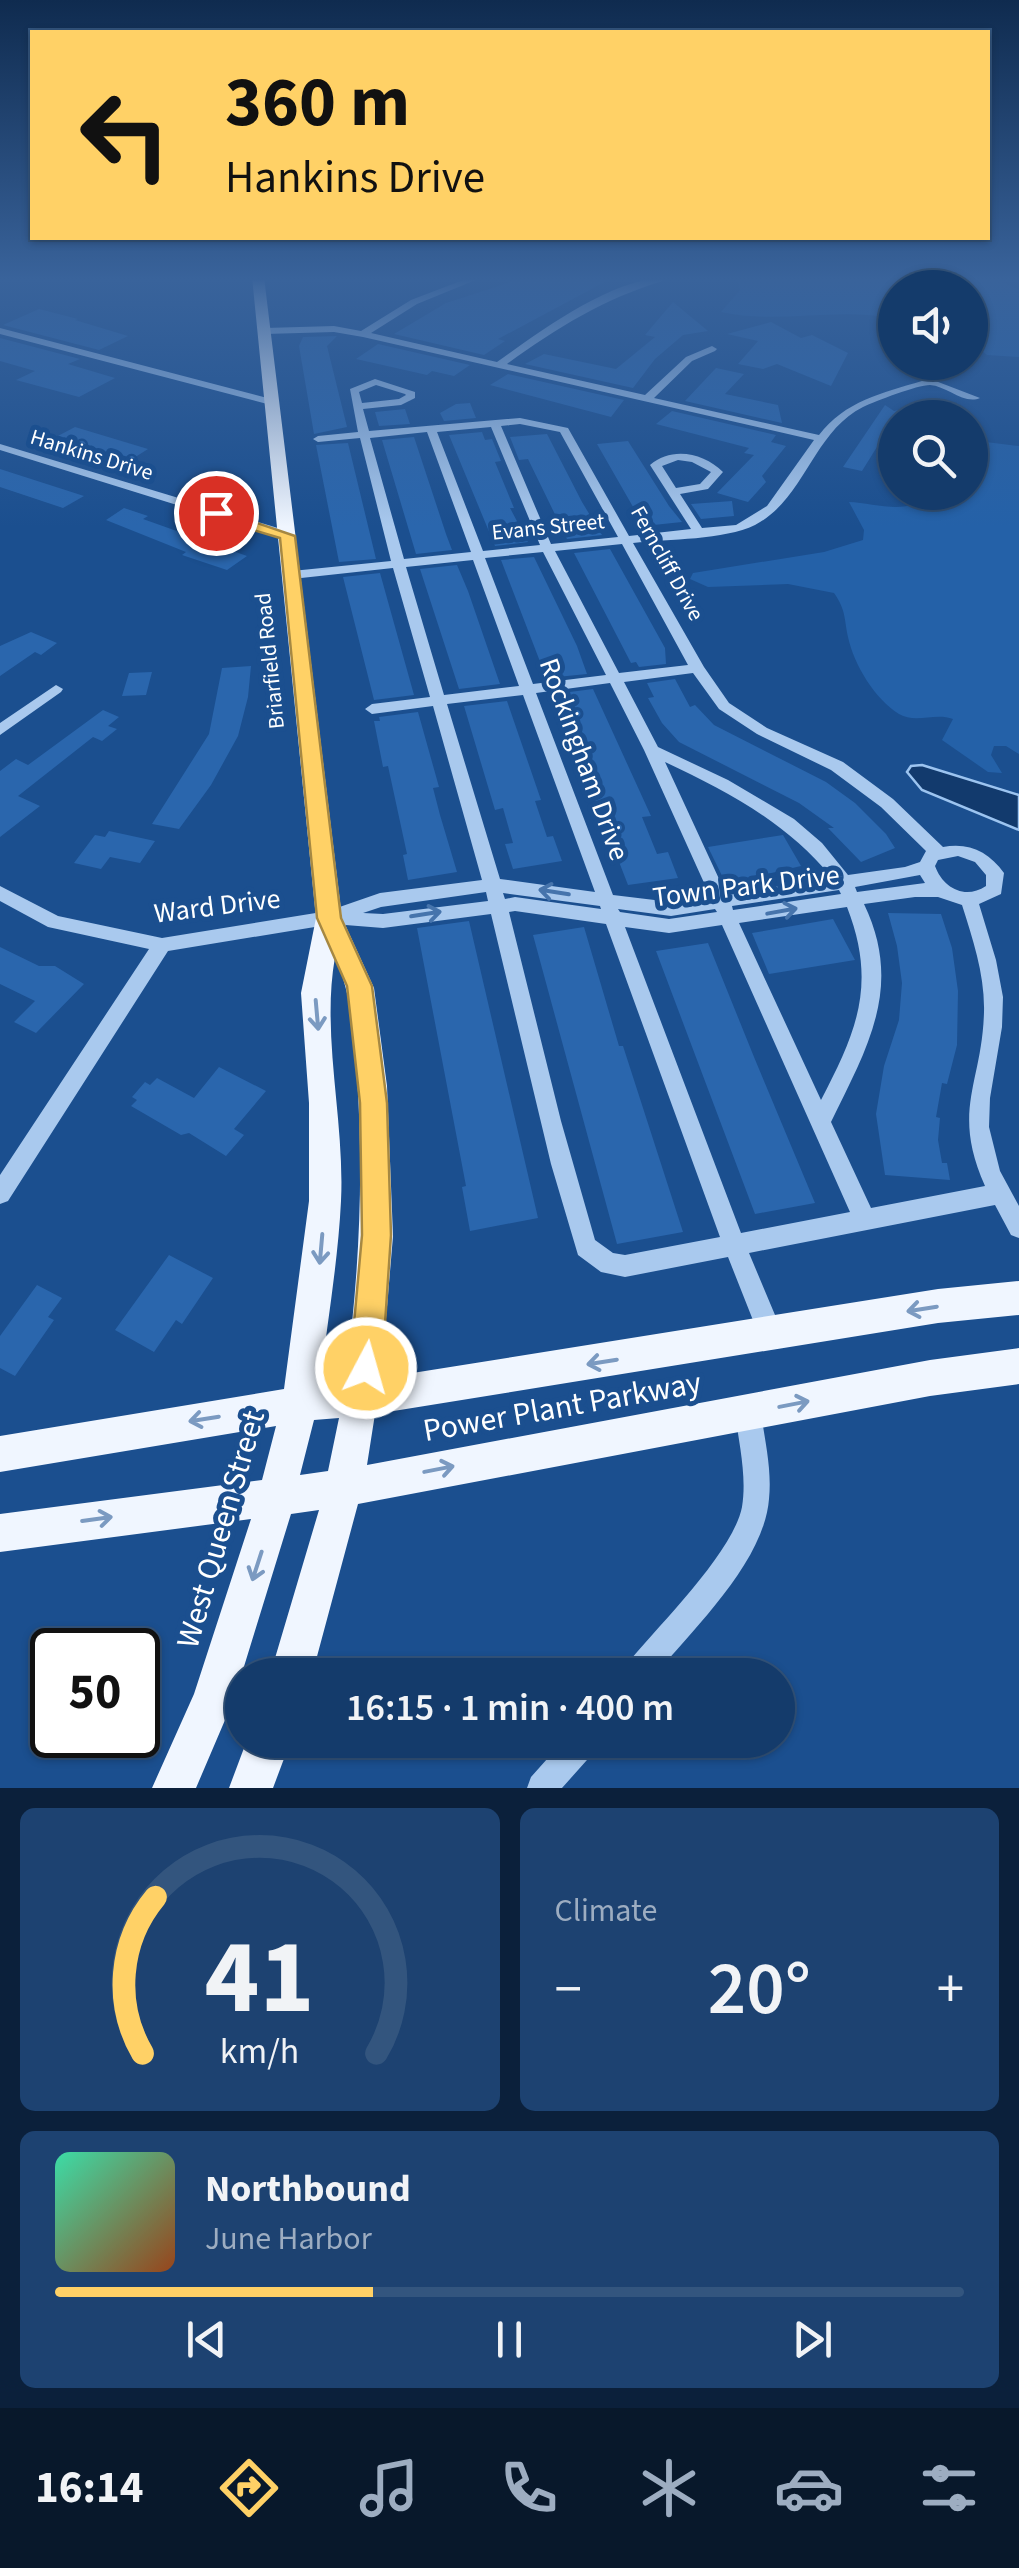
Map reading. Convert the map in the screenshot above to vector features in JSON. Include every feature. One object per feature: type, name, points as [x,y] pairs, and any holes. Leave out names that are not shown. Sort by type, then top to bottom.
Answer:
[{"type":"main road","name":"Briarfield Road","points":[[267,360],[329,918],[316,993],[324,1103],[325,1201],[300,1404]]},
{"type":"main road","name":"Briarfield Road","points":[[329,918],[360,986],[374,1103],[376,1235],[362,1398],[344,1488]]},
{"type":"main road","name":"Power Plant Parkway","points":[[0,1454],[300,1404],[428,1391],[1019,1298]]},
{"type":"main road","name":"Power Plant Parkway","points":[[0,1532],[344,1488],[1019,1366]]},
{"type":"main road","name":"West Queen Street","points":[[174,1788],[213,1699],[278,1496],[300,1404]]},
{"type":"main road","points":[[296,1658],[344,1488]]},
{"type":"main road","points":[[252,1788],[263,1758]]},
{"type":"street","points":[[115,360],[271,402]]},
{"type":"street","points":[[483,360],[822,439]]},
{"type":"street","points":[[499,364],[505,360]]},
{"type":"street","points":[[647,399],[687,360]]},
{"type":"street","points":[[927,380],[975,398]]},
{"type":"street","name":"Evans Street","points":[[292,575],[738,528],[764,516],[843,415],[930,382]]},
{"type":"street","points":[[358,406],[398,562],[495,895],[586,1246],[610,1264],[625,1266],[1000,1194]]},
{"type":"street","name":"Ferncliff Drive","points":[[318,439],[533,421],[564,430],[698,668],[724,706],[740,720],[837,766],[887,803],[932,859]]},
{"type":"street","points":[[495,423],[546,546],[652,750],[865,1220]]},
{"type":"street","name":"Rockingham Drive","points":[[431,429],[771,1334]]},
{"type":"street","name":"Hankins Drive","points":[[0,446],[287,536]]},
{"type":"street","points":[[673,492],[704,487],[717,472],[709,464],[687,458],[663,459],[656,465],[673,492],[698,531]]},
{"type":"street","points":[[372,709],[698,668]]},
{"type":"street","points":[[0,730],[56,689]]},
{"type":"street","points":[[652,750],[778,814],[812,841],[848,891],[867,935],[874,976],[862,1035],[820,1122]]},
{"type":"street","points":[[971,853],[995,873],[995,889],[980,899],[969,900],[940,890],[932,859],[971,853]]},
{"type":"street","name":"Town Park Drive","points":[[495,895],[615,920],[669,926],[728,920],[848,891],[932,859]]},
{"type":"street","name":"Town Park Drive","points":[[329,918],[383,921],[495,895],[608,900],[671,909],[718,901],[848,891],[940,890]]},
{"type":"street","name":"Ward Drive","points":[[0,893],[54,922],[162,945],[329,918]]},
{"type":"street","points":[[969,900],[993,997],[991,1054],[978,1114],[985,1156],[1019,1227]]},
{"type":"street","points":[[0,1194],[162,945]]},
{"type":"street","points":[[650,1658],[735,1552],[754,1518],[757,1498],[748,1413]]},
{"type":"street","points":[[542,1788],[568,1758]]},
{"type":"shaded area","points":[[988,442],[1019,446],[1019,754],[1006,746],[994,746],[991,755],[1002,773],[988,772],[942,740],[953,719],[905,717],[882,700],[855,659],[843,609],[834,593],[788,584],[708,587],[690,579],[693,573],[824,552],[863,540],[864,530],[849,502],[878,506],[878,510],[988,510]]},
{"type":"shaded area","points":[[922,765],[1019,795],[1019,830],[922,790],[907,772],[911,766]]},
{"type":"building","points":[[77,360],[68,364],[115,378],[79,397],[16,380],[35,371],[0,361]]},
{"type":"building","points":[[301,360],[331,360],[347,427],[314,434]]},
{"type":"building","points":[[362,360],[450,360],[470,365],[454,376],[432,371],[427,375]]},
{"type":"building","points":[[532,360],[575,360],[616,369],[626,360],[654,360],[633,388],[525,364]]},
{"type":"building","points":[[741,360],[844,360],[831,386],[777,364],[763,369],[738,364]]},
{"type":"building","points":[[716,368],[744,374],[725,394],[778,405],[782,423],[685,401]]},
{"type":"building","points":[[508,374],[624,400],[611,417],[490,385]]},
{"type":"building","points":[[470,403],[476,418],[444,421],[440,413],[456,404]]},
{"type":"building","points":[[405,409],[410,424],[379,426],[375,412]]},
{"type":"building","points":[[672,411],[776,435],[771,442],[786,446],[762,476],[766,482],[748,502],[717,493],[754,455],[744,453],[749,448],[656,424]]},
{"type":"building","points":[[878,415],[878,445],[862,471],[843,467]]},
{"type":"building","points":[[75,427],[148,449],[129,461],[54,438]]},
{"type":"building","points":[[482,432],[485,440],[492,439],[501,461],[495,462],[514,508],[510,508],[528,542],[495,546],[449,435]]},
{"type":"building","points":[[547,434],[602,535],[567,539],[528,459],[519,460],[510,437]]},
{"type":"building","points":[[414,437],[452,550],[416,554],[382,440]]},
{"type":"building","points":[[628,441],[682,522],[644,526],[597,444]]},
{"type":"building","points":[[348,443],[376,559],[339,562],[316,445]]},
{"type":"building","points":[[0,469],[84,496],[63,508],[0,487]]},
{"type":"building","points":[[732,501],[734,516],[701,519],[691,504]]},
{"type":"building","points":[[124,508],[148,516],[143,519],[247,556],[227,570],[182,555],[186,552],[106,520]]},
{"type":"building","points":[[610,549],[665,648],[666,664],[639,667],[636,662],[631,663],[574,553]]},
{"type":"building","points":[[534,557],[587,674],[547,678],[544,672],[501,560]]},
{"type":"building","points":[[457,565],[500,684],[459,689],[420,569]]},
{"type":"building","points":[[380,573],[414,695],[374,700],[343,577]]},
{"type":"building","points":[[31,632],[57,643],[41,655],[35,652],[0,676],[0,646]]},
{"type":"building","points":[[251,666],[238,736],[211,785],[179,829],[152,824],[209,734],[222,668]]},
{"type":"building","points":[[152,672],[146,695],[122,696],[129,673]]},
{"type":"building","points":[[675,679],[690,707],[695,705],[714,725],[826,782],[855,803],[895,848],[861,862],[828,828],[834,828],[799,803],[679,742],[648,698],[654,697],[647,683]]},
{"type":"building","points":[[593,689],[651,816],[642,817],[657,854],[668,852],[678,878],[628,885],[554,694]]},
{"type":"building","points":[[507,701],[541,800],[535,801],[547,837],[553,836],[562,861],[513,869],[505,844],[513,843],[503,808],[495,810],[464,706]]},
{"type":"building","points":[[103,710],[119,717],[108,726],[117,729],[102,741],[93,737],[18,796],[40,806],[0,837],[0,771],[16,759],[28,765]]},
{"type":"building","points":[[418,712],[439,787],[433,788],[457,872],[408,880],[403,855],[407,854],[374,721]]},
{"type":"building","points":[[109,831],[155,841],[140,863],[110,857],[101,869],[74,863],[95,835],[105,837]]},
{"type":"building","points":[[783,835],[801,866],[726,884],[708,847]]},
{"type":"building","points":[[888,913],[941,914],[952,948],[958,991],[957,1045],[947,1084],[942,1083],[936,1117],[940,1118],[942,1163],[947,1163],[950,1180],[885,1175],[876,1114],[884,1066],[899,1020],[902,983]]},
{"type":"building","points":[[833,919],[855,960],[769,974],[752,933]]},
{"type":"building","points":[[469,921],[538,1218],[470,1231],[462,1187],[466,1186],[417,928]]},
{"type":"building","points":[[584,927],[619,1046],[623,1046],[683,1232],[617,1244],[533,935]]},
{"type":"building","points":[[708,943],[815,1203],[755,1214],[656,951]]},
{"type":"building","points":[[0,947],[39,966],[55,966],[84,984],[36,1033],[14,1022],[35,1001],[0,984]]},
{"type":"building","points":[[219,1067],[266,1091],[234,1129],[244,1135],[226,1156],[189,1133],[181,1135],[131,1106],[137,1100],[132,1097],[145,1082],[150,1085],[157,1078],[194,1098]]},
{"type":"building","points":[[169,1255],[213,1278],[182,1324],[176,1320],[154,1352],[115,1330]]},
{"type":"building","points":[[37,1285],[62,1298],[48,1317],[54,1320],[15,1376],[0,1368],[0,1336]]},
{"type":"route","points":[[216,513],[287,536],[329,918],[360,986],[374,1103],[376,1235],[366,1368]]}]
